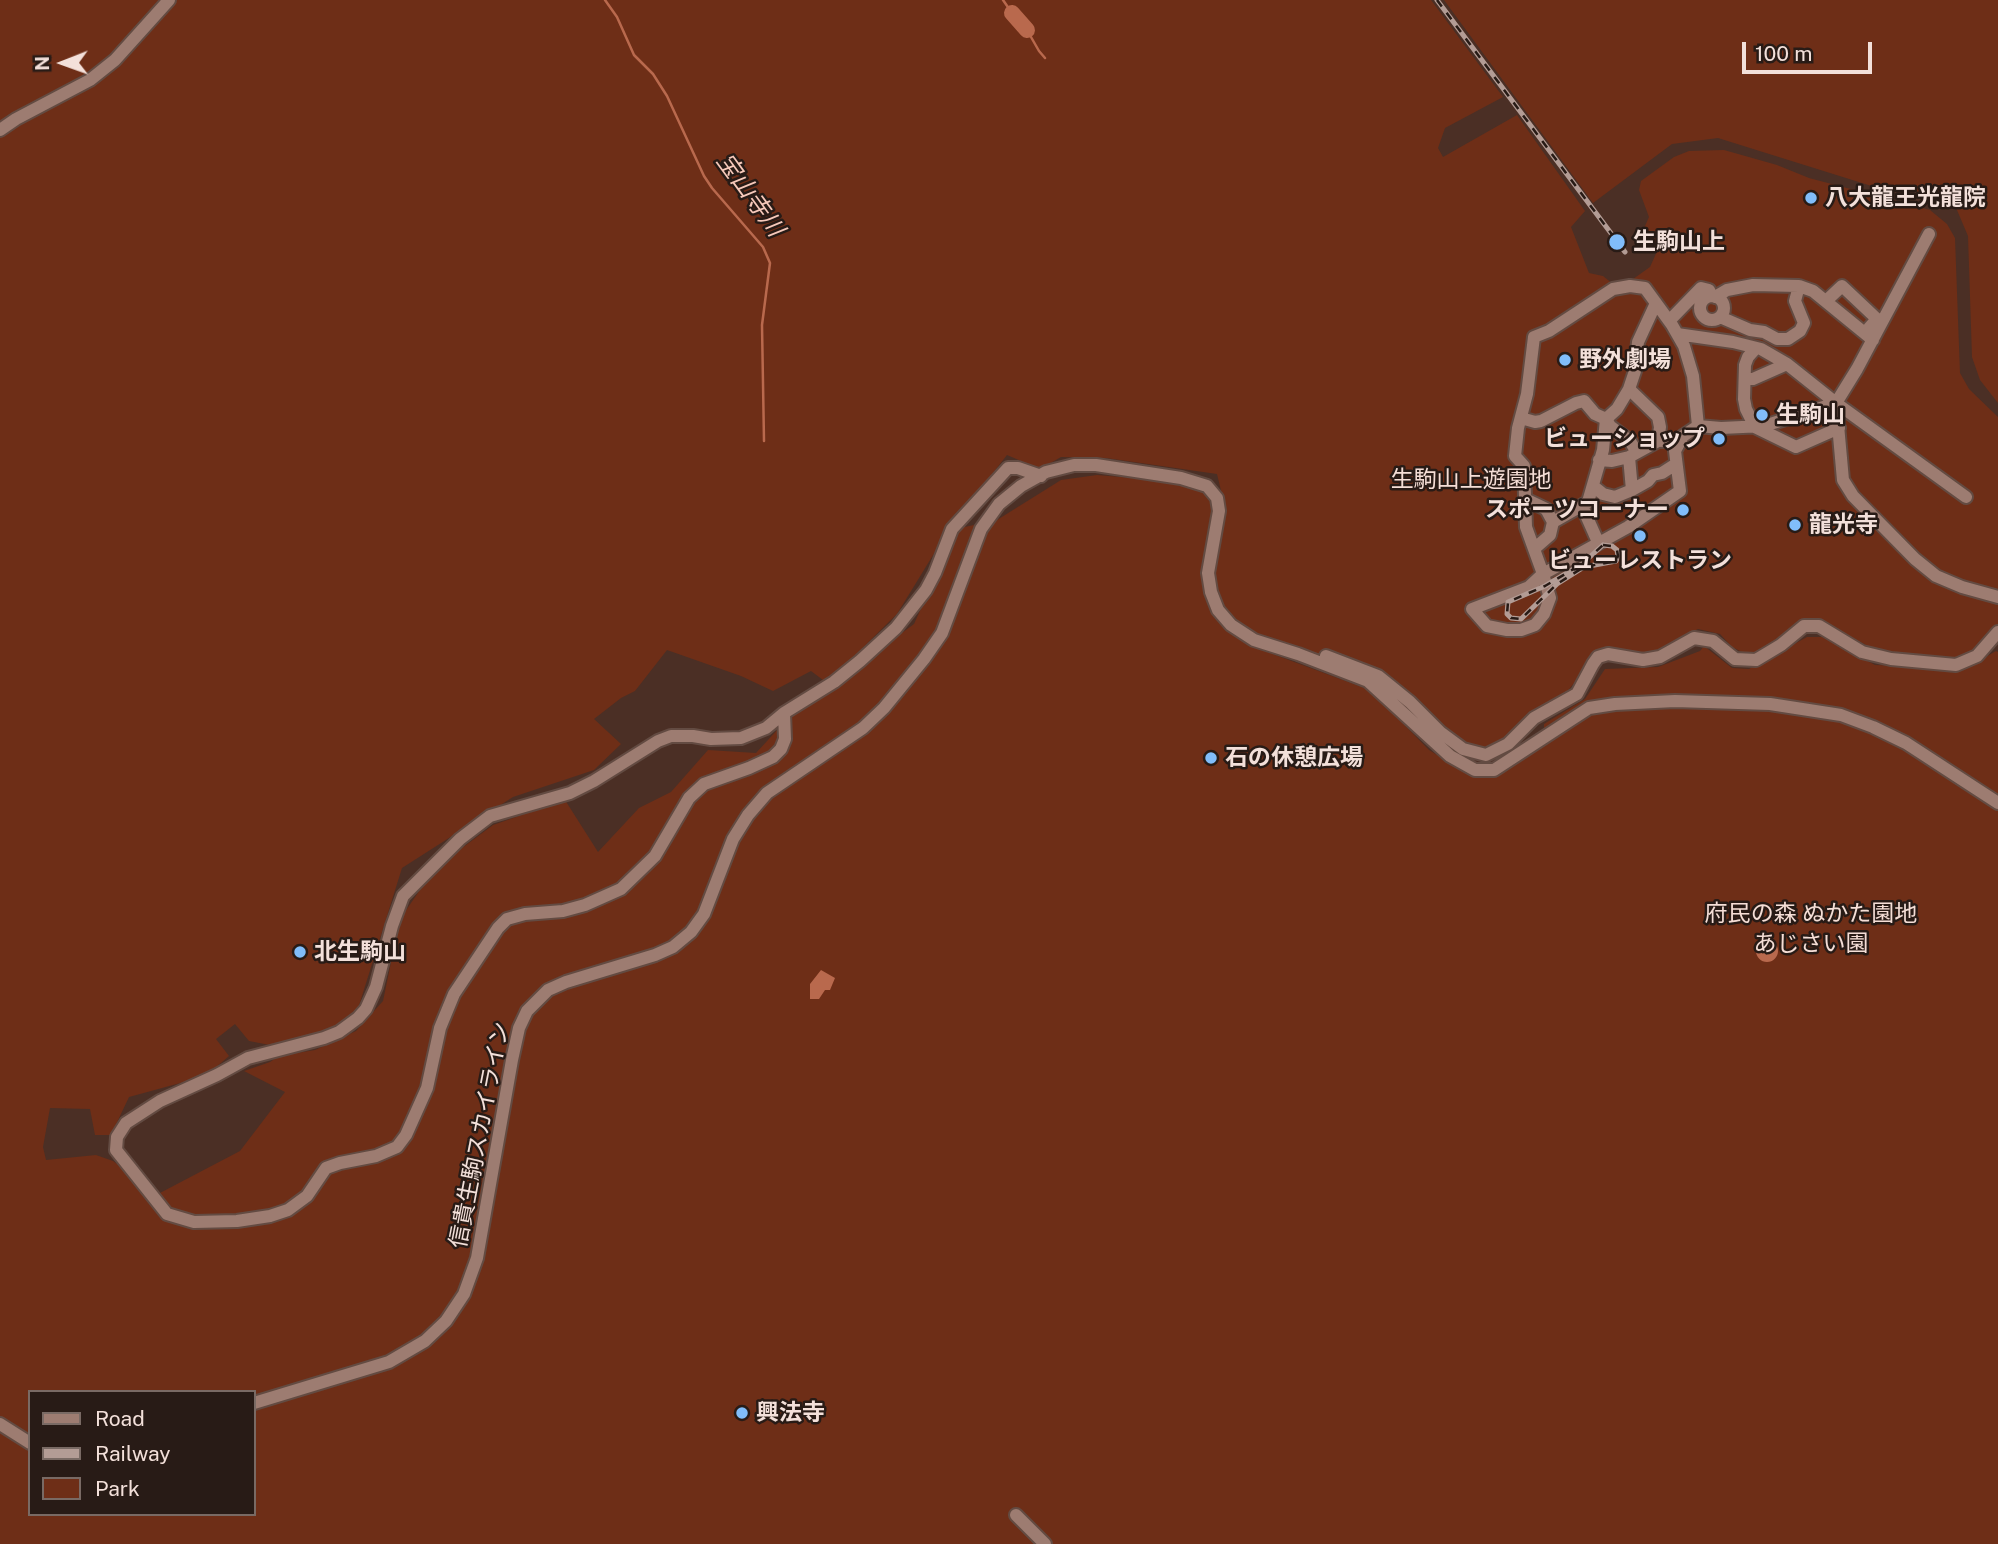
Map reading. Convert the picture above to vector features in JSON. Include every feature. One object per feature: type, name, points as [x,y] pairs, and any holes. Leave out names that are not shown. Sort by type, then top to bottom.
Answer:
[{"type":"street","points":[[0,130],[90,80],[114,60],[169,0]]},
{"type":"street","points":[[1868,337],[1929,234]]},
{"type":"street","points":[[1669,321],[1702,288],[1709,290],[1713,297],[1721,301],[1724,307],[1720,317],[1713,320],[1702,315],[1701,303],[1713,297],[1727,290],[1753,285],[1799,286],[1813,291],[1868,337]]},
{"type":"street","points":[[1698,426],[1693,376],[1684,346],[1645,288],[1630,286],[1613,289],[1549,331],[1534,337],[1515,456],[1524,466],[1526,527],[1543,574],[1550,598],[1544,614],[1535,625],[1521,630],[1487,626],[1472,609],[1529,587],[1543,574],[1628,527],[1680,491],[1675,451],[1681,440],[1698,426],[1721,428],[1782,422],[1836,403]]},
{"type":"street","points":[[1720,317],[1777,339],[1788,339],[1801,331],[1804,324],[1795,301],[1799,286]]},
{"type":"street","points":[[1826,301],[1842,286],[1878,320],[1836,403],[1843,480],[1863,509],[1936,576],[1998,597]]},
{"type":"street","points":[[1553,522],[1588,502],[1600,460],[1606,419],[1629,388],[1635,371],[1639,342],[1656,303]]},
{"type":"street","points":[[1677,334],[1756,348],[1787,364],[1966,497]]},
{"type":"street","points":[[1756,348],[1748,357],[1745,379],[1746,410],[1755,426],[1796,447],[1839,428]]},
{"type":"street","points":[[1745,379],[1753,379],[1787,364]]},
{"type":"street","points":[[1629,388],[1658,417],[1658,440]]},
{"type":"street","points":[[1521,418],[1541,421],[1584,401],[1595,414],[1606,419],[1610,426],[1630,440],[1632,490]]},
{"type":"street","points":[[1600,460],[1612,461],[1658,440],[1681,440]]},
{"type":"street","points":[[1593,486],[1603,494],[1615,497],[1676,464]]},
{"type":"street","name":"信貴生駒スカイライン","points":[[256,1402],[389,1362],[425,1341],[446,1321],[464,1294],[477,1258],[512,1060],[519,1028],[527,1011],[548,990],[655,955],[673,947],[691,932],[704,914],[733,839],[748,816],[767,793],[863,727],[884,708],[942,633],[981,529],[999,504],[1021,486],[1041,476],[1074,465],[1096,465],[1181,478],[1207,486],[1213,491],[1219,504],[1208,573],[1211,592],[1219,610],[1231,625],[1248,637],[1368,681],[1450,756],[1475,770],[1494,770],[1589,708],[1675,701],[1770,704],[1841,715],[1873,727],[1906,743],[1998,803]]},
{"type":"street","points":[[784,713],[785,739],[781,749],[773,757],[704,784],[689,797],[655,856],[621,889],[585,905],[563,911],[525,914],[507,919],[498,928],[454,994],[440,1028],[427,1088],[406,1135],[397,1147],[376,1156],[326,1168],[297,1205],[270,1216],[237,1221],[194,1222],[167,1214],[116,1150],[117,1137],[126,1123],[160,1101],[218,1075],[248,1058],[324,1038],[339,1032],[359,1018],[376,987],[403,896],[460,839],[490,816],[570,793],[657,741],[671,736],[741,738],[766,728],[784,713],[822,691],[896,628],[930,582],[952,529],[1008,468],[1018,468],[1041,476]]},
{"type":"street","points":[[1525,499],[1546,509],[1553,522],[1550,535],[1534,549]]},
{"type":"street","points":[[1582,506],[1598,542]]},
{"type":"street","points":[[1298,654],[1308,652],[1324,656],[1378,676],[1463,749],[1486,755],[1508,744],[1534,718],[1577,694],[1593,663],[1598,657],[1608,654],[1643,660],[1660,657],[1694,638],[1713,641],[1735,659],[1756,660],[1781,645],[1804,626],[1819,626],[1863,652],[1891,659],[1956,665],[1978,656],[1998,632]]},
{"type":"street","points":[[0,1424],[28,1442]]},
{"type":"street","points":[[1016,1515],[1045,1544]]},
{"type":"green space","points":[[0,0],[1431,0],[1503,97],[1445,128],[1438,148],[1443,157],[1517,115],[1585,211],[1571,227],[1589,273],[1603,276],[1613,284],[1626,284],[1650,267],[1659,247],[1645,226],[1649,217],[1639,190],[1641,181],[1674,157],[1689,151],[1724,150],[1777,165],[1809,178],[1930,210],[1947,224],[1955,238],[1960,373],[1969,389],[1998,417],[1998,626],[1972,652],[1947,661],[1877,651],[1824,622],[1807,620],[1750,656],[1732,647],[1720,634],[1698,629],[1645,656],[1603,647],[1562,698],[1530,714],[1500,743],[1480,748],[1461,741],[1393,681],[1367,665],[1297,650],[1261,639],[1236,624],[1225,612],[1218,597],[1212,562],[1224,503],[1217,474],[1106,458],[1061,457],[1040,469],[1007,455],[949,529],[897,614],[827,683],[811,671],[773,691],[741,676],[667,650],[635,691],[621,698],[594,719],[621,744],[594,770],[513,797],[402,868],[357,1012],[327,1034],[275,1046],[249,1041],[235,1024],[216,1039],[229,1056],[206,1076],[129,1097],[111,1135],[95,1135],[90,1109],[50,1108],[43,1147],[46,1160],[96,1155],[113,1161],[158,1194],[240,1151],[285,1092],[244,1071],[279,1056],[315,1050],[356,1031],[383,1001],[400,919],[435,868],[493,825],[565,800],[598,852],[639,808],[671,792],[708,750],[756,753],[790,716],[914,624],[960,528],[997,520],[1061,480],[1097,475],[1157,480],[1196,488],[1211,500],[1212,514],[1203,561],[1203,576],[1240,638],[1251,646],[1370,690],[1429,750],[1470,775],[1496,775],[1544,746],[1544,724],[1585,699],[1605,669],[1658,667],[1700,651],[1704,646],[1732,668],[1749,669],[1807,637],[1822,637],[1875,665],[1954,668],[1998,652],[1998,1544],[0,1544]]},
{"type":"green space","points":[[1444,0],[1998,0],[1998,403],[1980,380],[1972,357],[1968,236],[1954,203],[1923,192],[1878,188],[1718,138],[1672,144],[1593,203]]},
{"type":"shaded area","points":[[1767,940],[1775,943],[1778,951],[1775,959],[1767,962],[1759,959],[1756,951],[1759,943]]},
{"type":"shaded area","points":[[821,970],[835,978],[830,990],[825,990],[819,999],[810,999],[810,984]]},
{"type":"waterway","name":"宝山寺川","points":[[605,0],[617,17],[634,55],[653,74],[667,96],[704,176],[763,247],[770,263],[762,325],[764,441]]},
{"type":"waterway","name":"宝山寺川","points":[[1003,0],[1012,13]]},
{"type":"waterway","name":"宝山寺川","points":[[1012,13],[1027,30]]},
{"type":"waterway","name":"宝山寺川","points":[[1027,30],[1045,58]]},
{"type":"railway","points":[[1437,0],[1625,252]]},
{"type":"railway","points":[[1603,545],[1617,550],[1616,561],[1584,567],[1557,584],[1521,619],[1511,618],[1507,614],[1508,602],[1545,586],[1582,564],[1603,545]]},
{"type":"place","name":"八大龍王光龍院","points":[[1811,198]]},
{"type":"place","name":"生駒山上","points":[[1617,242]]},
{"type":"place","name":"野外劇場","points":[[1565,360]]},
{"type":"place","name":"生駒山","points":[[1762,415]]},
{"type":"place","name":"ビューショップ","points":[[1719,439]]},
{"type":"place","name":"スポーツコーナー","points":[[1683,510]]},
{"type":"place","name":"龍光寺","points":[[1795,525]]},
{"type":"place","name":"ビューレストラン","points":[[1640,536]]},
{"type":"place","name":"石の休憩広場","points":[[1211,758]]},
{"type":"place","name":"北生駒山","points":[[300,952]]},
{"type":"place","name":"興法寺","points":[[742,1413]]},
{"type":"park label","name":"生駒山上遊園地","points":[[1471,480]]},
{"type":"park label","name":"府民の森 ぬかた園地","points":[[1811,914]]},
{"type":"park label","name":"あじさい園","points":[[1811,944]]}]
